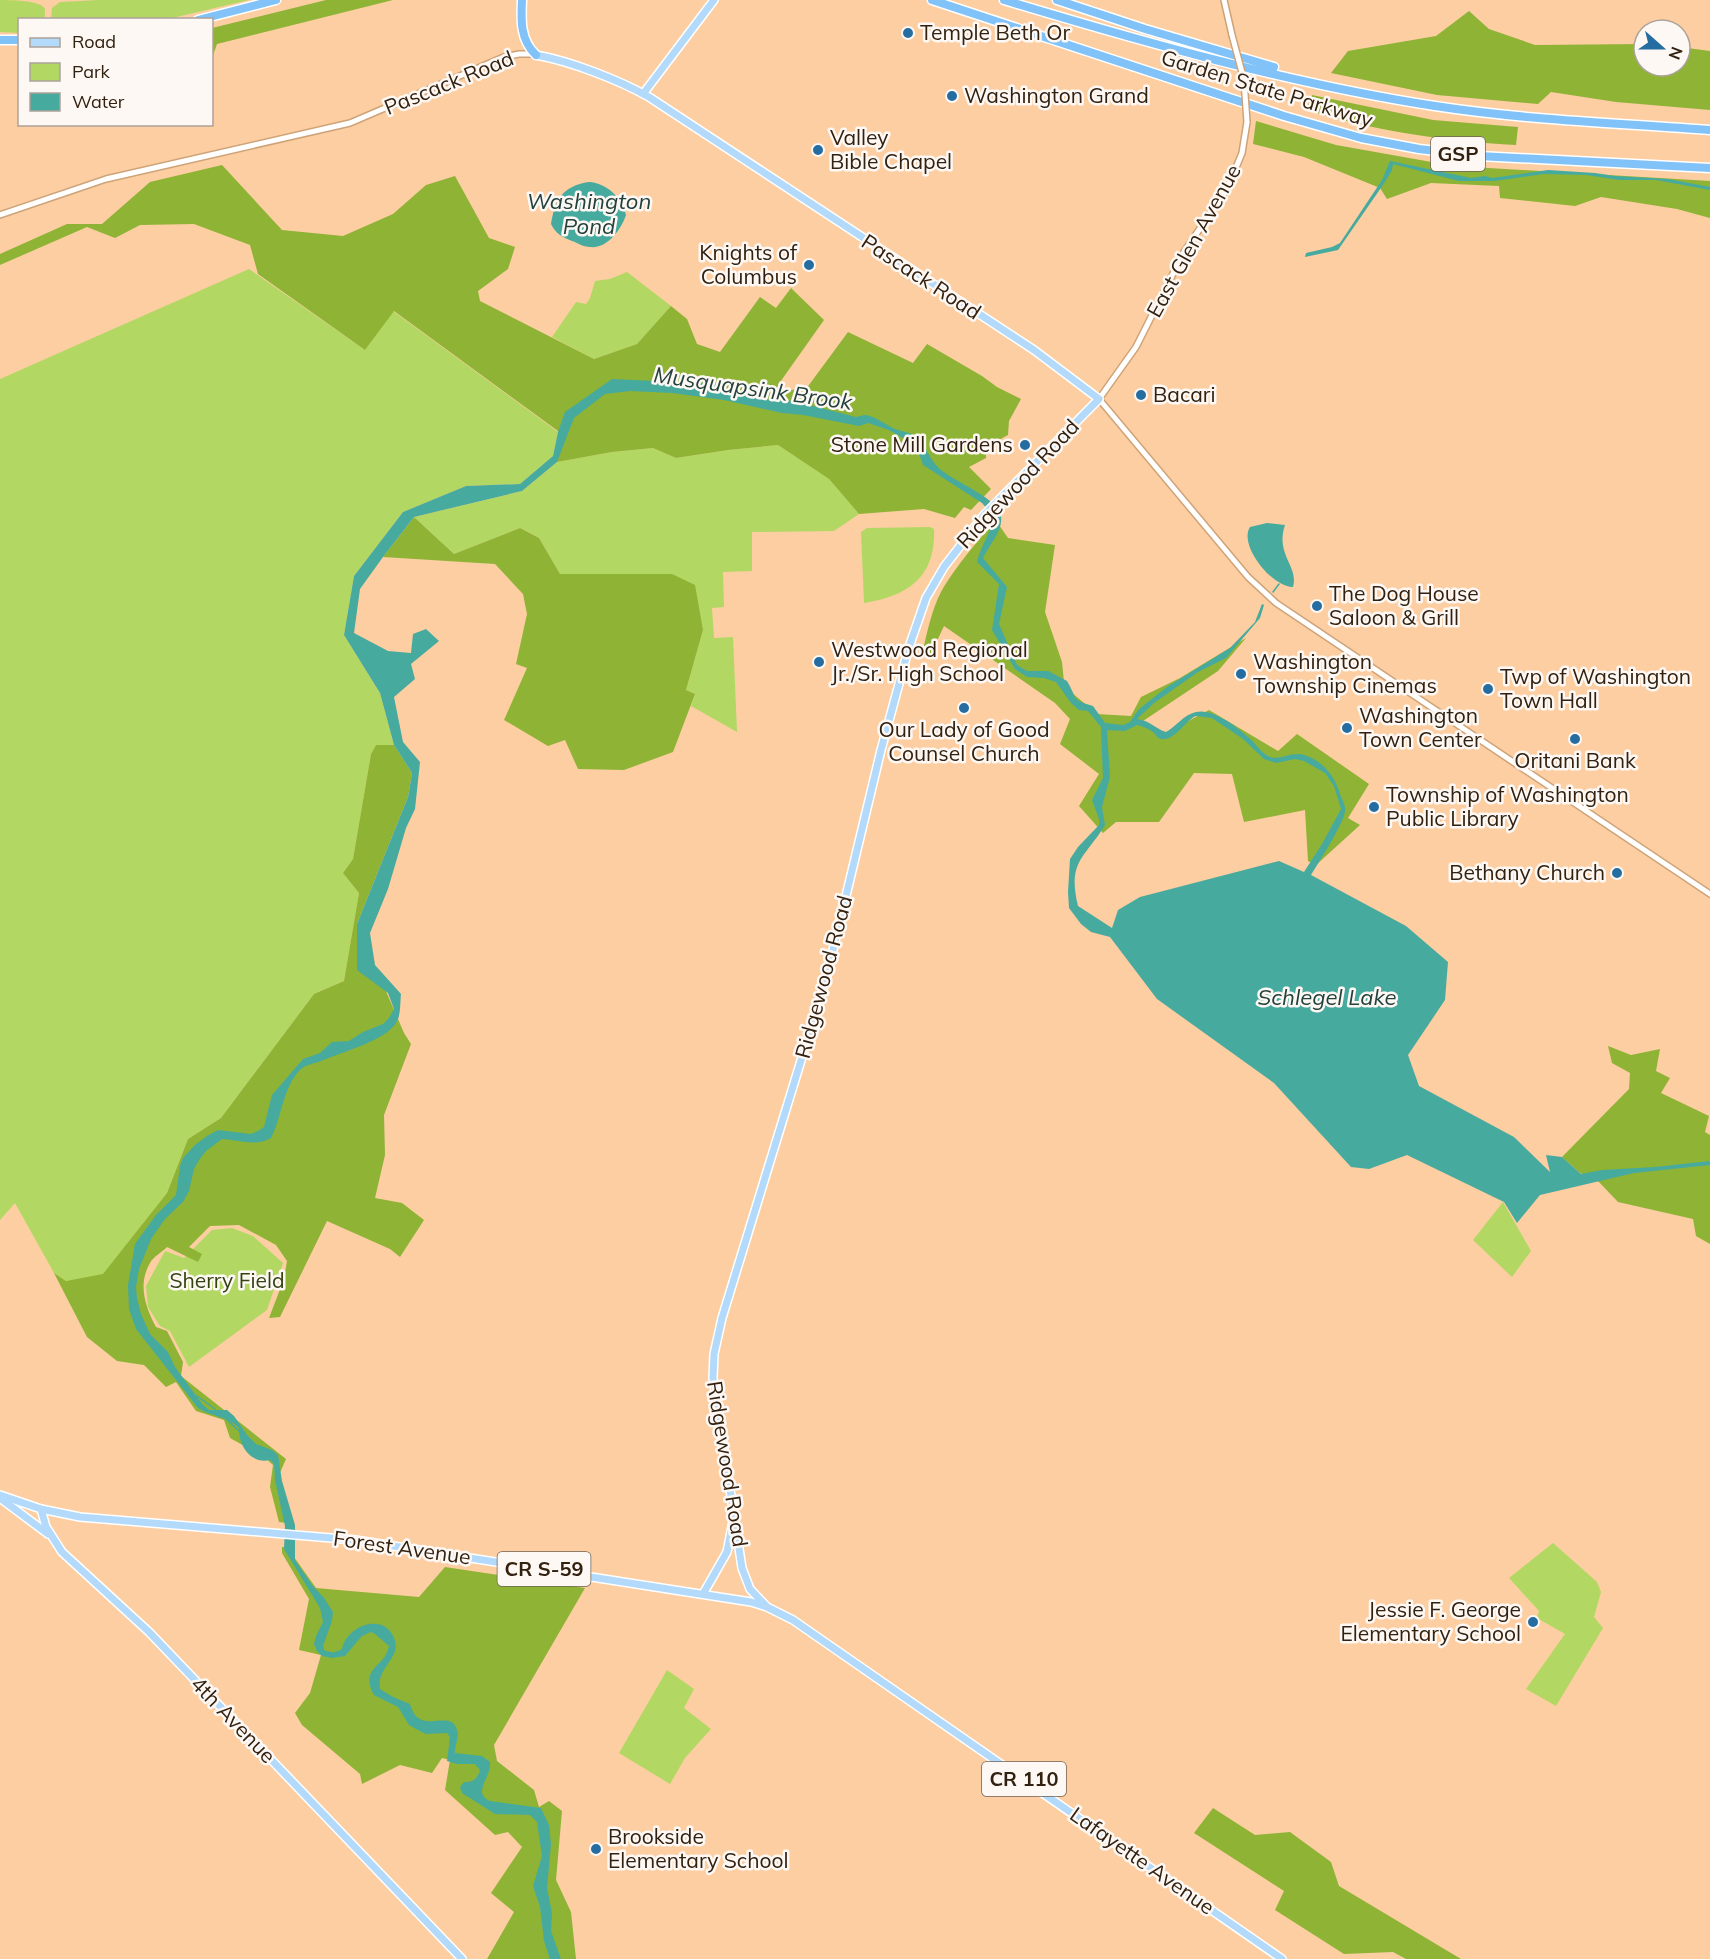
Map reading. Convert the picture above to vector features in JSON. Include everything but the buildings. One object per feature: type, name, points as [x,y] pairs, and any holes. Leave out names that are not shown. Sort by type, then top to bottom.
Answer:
[{"type":"highway","points":[[206,18],[276,0]]},
{"type":"highway","points":[[522,0],[523,36],[526,44],[536,55]]},
{"type":"highway","name":"Garden State Parkway","points":[[932,0],[1274,113],[1361,138],[1419,149],[1479,156],[1710,168]]},
{"type":"highway","name":"Garden State Parkway","points":[[1004,0],[1134,38],[1358,92],[1496,114],[1710,130]]},
{"type":"highway","name":"Garden State Parkway","points":[[1057,0],[1164,35],[1358,92]]},
{"type":"highway","points":[[0,39],[18,40]]},
{"type":"main road","points":[[643,94],[714,0]]},
{"type":"main road","name":"Pascack Road","points":[[536,55],[565,63],[643,94],[1034,350],[1099,399]]},
{"type":"main road","name":"Ridgewood Road","points":[[765,1606],[746,1582],[713,1378],[716,1341],[760,1190],[824,988],[881,750],[920,613],[934,583],[962,540],[996,502],[1099,399]]},
{"type":"main road","points":[[0,1497],[41,1509]]},
{"type":"main road","points":[[0,1497],[50,1536]]},
{"type":"main road","name":"Forest Avenue","points":[[41,1509],[95,1519],[355,1540],[703,1594],[765,1606]]},
{"type":"main road","name":"4th Avenue","points":[[41,1509],[50,1536],[62,1552],[149,1632],[462,1959]]},
{"type":"main road","points":[[703,1594],[727,1552],[734,1512]]},
{"type":"main road","name":"Lafayette Avenue","points":[[765,1606],[793,1620],[1282,1959]]},
{"type":"street","name":"East Glen Avenue","points":[[1099,399],[1136,347],[1184,252],[1228,187],[1242,153],[1248,110],[1244,80],[1224,0]]},
{"type":"street","name":"Pascack Road","points":[[0,215],[106,179],[350,123],[504,57],[519,54],[536,55]]},
{"type":"street","name":"Pascack Road","points":[[1099,399],[1248,577],[1276,603],[1710,894]]},
{"type":"green space","points":[[0,0],[24,1],[38,4],[45,9],[44,18],[18,18],[18,33],[0,32]]},
{"type":"green space","points":[[249,0],[172,18],[51,18],[52,8],[60,2]]},
{"type":"green space","points":[[326,0],[393,0],[217,44],[213,55],[213,28]]},
{"type":"green space","points":[[1469,11],[1489,29],[1535,45],[1632,44],[1632,78],[1692,78],[1692,49],[1710,51],[1710,110],[1616,102],[1551,92],[1538,104],[1437,95],[1331,73],[1348,51],[1436,36]]},
{"type":"green space","points":[[1312,95],[1433,120],[1518,127],[1516,145],[1435,138],[1330,117],[1304,109],[1311,101]]},
{"type":"green space","points":[[1256,121],[1336,145],[1454,166],[1710,181],[1710,218],[1677,209],[1601,197],[1575,206],[1500,198],[1499,186],[1431,183],[1387,199],[1380,188],[1304,157],[1253,144]]},
{"type":"green space","points":[[222,165],[282,230],[343,236],[393,214],[426,185],[455,176],[489,238],[515,247],[508,269],[478,291],[480,301],[594,359],[637,344],[671,306],[687,319],[697,344],[720,352],[760,297],[776,308],[791,288],[824,320],[778,385],[786,390],[806,389],[848,332],[913,363],[927,344],[1021,399],[1009,421],[1008,435],[997,441],[987,441],[986,458],[969,467],[991,489],[971,510],[964,507],[955,518],[924,509],[859,514],[829,479],[778,445],[676,458],[653,448],[612,452],[557,462],[558,431],[394,311],[365,350],[258,274],[250,245],[194,224],[140,225],[115,238],[87,227],[0,265],[0,254],[67,224],[102,224],[150,182]]},
{"type":"green space","points":[[249,269],[365,350],[393,311],[558,432],[553,456],[520,484],[466,486],[403,512],[354,576],[344,635],[380,693],[394,745],[376,745],[371,754],[353,859],[343,873],[359,893],[344,981],[314,994],[221,1118],[188,1139],[167,1193],[103,1275],[66,1281],[54,1273],[15,1203],[0,1220],[0,379]]},
{"type":"green space","points":[[627,272],[671,306],[637,344],[594,359],[552,337],[576,302],[586,304],[595,281],[610,279]]},
{"type":"green space","points":[[778,445],[829,479],[859,514],[834,531],[752,532],[752,571],[723,572],[724,607],[712,608],[714,638],[733,637],[737,732],[691,706],[695,694],[686,690],[703,630],[672,574],[560,574],[539,538],[520,528],[454,554],[414,517],[522,491],[557,462],[612,452],[653,448],[676,458]]},
{"type":"green space","points":[[414,517],[454,554],[520,528],[539,538],[560,574],[672,574],[695,585],[703,630],[686,690],[695,694],[673,752],[624,770],[578,769],[565,740],[548,746],[504,720],[527,668],[516,664],[527,614],[523,594],[495,564],[383,557]]},
{"type":"green space","points":[[998,519],[999,525],[1008,538],[1055,545],[1045,612],[1062,662],[1064,682],[1071,692],[1097,714],[1131,716],[1141,697],[1180,678],[1246,638],[1218,671],[1140,723],[1164,734],[1209,710],[1278,751],[1297,734],[1369,784],[1348,818],[1360,825],[1316,865],[1308,861],[1305,810],[1244,822],[1232,774],[1194,773],[1159,822],[1116,822],[1103,833],[1079,806],[1099,774],[1060,744],[1070,719],[1055,703],[944,626],[929,658],[922,654],[932,615],[941,592],[967,554]]},
{"type":"green space","points":[[930,527],[934,529],[933,546],[924,572],[906,589],[880,600],[864,603],[861,532],[867,528]]},
{"type":"green space","points":[[376,745],[394,745],[412,773],[408,797],[357,924],[404,1033],[411,1044],[384,1115],[385,1155],[375,1198],[402,1203],[424,1220],[400,1257],[390,1249],[327,1221],[280,1317],[269,1318],[284,1279],[287,1261],[276,1245],[239,1225],[210,1226],[189,1247],[202,1254],[198,1262],[167,1247],[151,1261],[144,1280],[144,1296],[156,1327],[167,1331],[183,1362],[181,1376],[286,1459],[279,1475],[287,1523],[279,1522],[270,1487],[273,1465],[264,1457],[230,1438],[224,1420],[196,1411],[176,1382],[166,1387],[144,1365],[117,1361],[87,1337],[54,1273],[66,1281],[103,1274],[167,1193],[188,1139],[221,1118],[314,994],[344,981],[359,893],[343,873],[353,859],[371,754]]},
{"type":"green space","points":[[1608,1046],[1631,1055],[1660,1049],[1656,1071],[1670,1078],[1661,1093],[1709,1116],[1705,1132],[1710,1135],[1710,1244],[1696,1236],[1693,1219],[1618,1202],[1599,1182],[1580,1173],[1562,1157],[1629,1089],[1630,1073],[1612,1063]]},
{"type":"green space","points":[[1503,1202],[1531,1251],[1512,1277],[1473,1240]]},
{"type":"green space","name":"Sherry Field","points":[[232,1228],[253,1236],[283,1263],[267,1310],[189,1367],[170,1331],[160,1326],[148,1307],[146,1286],[165,1251],[184,1258],[212,1230]]},
{"type":"green space","points":[[1553,1543],[1597,1582],[1601,1592],[1594,1617],[1603,1628],[1556,1706],[1526,1689],[1565,1634],[1537,1618],[1539,1611],[1509,1578]]},
{"type":"green space","points":[[282,1547],[290,1547],[289,1550],[316,1588],[419,1597],[445,1567],[585,1588],[494,1745],[497,1761],[534,1790],[539,1807],[549,1801],[562,1811],[556,1880],[571,1912],[576,1959],[487,1959],[514,1912],[491,1893],[522,1847],[508,1832],[495,1835],[445,1790],[450,1760],[442,1758],[432,1773],[400,1765],[362,1784],[360,1774],[302,1725],[295,1713],[310,1693],[321,1655],[299,1650],[309,1599],[282,1553]]},
{"type":"green space","points":[[667,1670],[694,1689],[684,1708],[711,1729],[685,1758],[670,1784],[619,1753]]},
{"type":"green space","points":[[1213,1808],[1255,1835],[1290,1832],[1331,1862],[1339,1886],[1461,1959],[1406,1959],[1393,1952],[1344,1954],[1275,1910],[1284,1891],[1194,1833]]},
{"type":"water","points":[[1390,161],[1471,178],[1485,176],[1492,178],[1548,170],[1668,179],[1710,187],[1710,190],[1656,180],[1619,180],[1586,175],[1544,174],[1494,181],[1459,181],[1393,164],[1385,182],[1338,250],[1305,257],[1306,253],[1340,243],[1382,180]]},
{"type":"water","name":"Washington Pond","points":[[589,182],[602,185],[613,192],[626,215],[621,227],[608,242],[596,247],[585,246],[565,238],[557,233],[551,224],[561,196],[572,187]]},
{"type":"water","name":"Schlegel Lake","points":[[612,379],[719,384],[729,393],[794,401],[856,417],[869,416],[916,436],[937,466],[952,478],[992,502],[998,509],[1001,517],[1000,527],[983,558],[1007,587],[999,624],[1017,665],[1027,671],[1048,671],[1067,681],[1076,698],[1093,706],[1105,723],[1123,725],[1130,722],[1139,709],[1167,687],[1230,648],[1255,622],[1262,604],[1264,605],[1260,618],[1226,658],[1198,672],[1154,703],[1137,719],[1146,721],[1166,732],[1191,713],[1202,711],[1224,719],[1272,758],[1294,754],[1304,755],[1318,761],[1328,771],[1339,790],[1345,811],[1336,833],[1311,875],[1406,926],[1448,962],[1445,1000],[1408,1055],[1419,1086],[1514,1137],[1550,1172],[1546,1155],[1562,1157],[1581,1174],[1602,1170],[1710,1161],[1710,1165],[1634,1173],[1540,1195],[1517,1223],[1504,1202],[1407,1155],[1369,1169],[1351,1167],[1274,1083],[1157,999],[1110,937],[1091,932],[1081,924],[1069,908],[1070,859],[1099,825],[1092,800],[1103,778],[1101,727],[1088,711],[1079,710],[1071,703],[1056,682],[1044,678],[1027,677],[1015,669],[992,630],[999,584],[977,562],[994,517],[982,503],[923,465],[917,448],[889,430],[868,423],[859,426],[724,400],[672,393],[630,391],[605,394],[574,418],[557,462],[522,491],[414,517],[360,589],[354,633],[388,651],[411,653],[413,634],[426,629],[439,641],[411,664],[415,679],[394,697],[403,742],[420,762],[415,809],[406,828],[388,889],[370,933],[375,965],[401,994],[398,1018],[392,1028],[374,1040],[307,1065],[300,1070],[286,1093],[271,1138],[253,1143],[222,1139],[206,1151],[194,1169],[189,1191],[183,1202],[165,1219],[151,1239],[139,1269],[137,1298],[150,1334],[168,1352],[175,1367],[203,1405],[209,1410],[227,1410],[256,1444],[278,1455],[282,1481],[295,1525],[295,1560],[333,1612],[323,1646],[324,1650],[333,1652],[342,1649],[350,1634],[364,1625],[380,1625],[387,1628],[392,1634],[395,1649],[382,1674],[380,1689],[410,1704],[414,1714],[420,1719],[448,1721],[454,1724],[458,1733],[455,1753],[482,1756],[490,1762],[482,1789],[485,1798],[490,1801],[541,1808],[549,1825],[551,1844],[547,1888],[552,1913],[551,1931],[561,1959],[550,1959],[544,1941],[540,1907],[533,1886],[542,1856],[537,1822],[530,1815],[495,1814],[462,1793],[460,1787],[464,1782],[472,1781],[479,1773],[480,1770],[475,1764],[457,1764],[447,1761],[450,1737],[447,1733],[426,1734],[416,1729],[409,1725],[398,1707],[374,1695],[369,1679],[374,1668],[387,1653],[389,1646],[375,1634],[371,1632],[362,1636],[345,1656],[332,1658],[322,1656],[317,1651],[314,1644],[323,1622],[320,1608],[284,1549],[285,1526],[275,1480],[274,1464],[270,1460],[257,1460],[247,1452],[241,1441],[239,1428],[234,1424],[198,1408],[136,1329],[129,1309],[128,1285],[135,1244],[156,1215],[176,1195],[183,1158],[195,1145],[218,1130],[251,1134],[264,1127],[272,1095],[303,1059],[320,1053],[332,1042],[349,1041],[383,1024],[394,1009],[388,993],[357,970],[357,924],[408,797],[412,773],[394,745],[380,693],[344,635],[354,576],[403,512],[466,486],[520,484],[553,456],[565,412]],"holes":[[[1196,716],[1212,718],[1243,739],[1264,759],[1276,763],[1295,759],[1304,761],[1325,773],[1334,786],[1341,809],[1304,872],[1279,861],[1140,897],[1118,910],[1112,928],[1078,906],[1075,891],[1076,869],[1105,825],[1102,807],[1110,777],[1107,730],[1125,731],[1137,725],[1149,729],[1158,738],[1163,739],[1174,735]]]},
{"type":"water","points":[[1267,523],[1285,525],[1283,544],[1293,573],[1293,587],[1276,581],[1253,554],[1248,535],[1250,527]]},
{"type":"waterway","points":[[1273,592],[1279,584]]},
{"type":"waterway","name":"Musquapsink Brook","points":[[197,1396],[215,1409]]},
{"type":"waterway","name":"Musquapsink Brook","points":[[225,1418],[239,1431]]},
{"type":"place","name":"Temple Beth Or","points":[[908,33]]},
{"type":"place","name":"Washington Grand","points":[[952,96]]},
{"type":"place","name":"Valley Bible Chapel","points":[[818,150]]},
{"type":"place","name":"Knights of Columbus","points":[[809,265]]},
{"type":"place","name":"Bacari","points":[[1141,395]]},
{"type":"place","name":"Stone Mill Gardens","points":[[1025,445]]},
{"type":"place","name":"The Dog House Saloon & Grill","points":[[1317,606]]},
{"type":"place","name":"Westwood Regional Jr./Sr. High School","points":[[819,662]]},
{"type":"place","name":"Washington Township Cinemas","points":[[1241,674]]},
{"type":"place","name":"Twp of Washington Town Hall","points":[[1488,689]]},
{"type":"place","name":"Our Lady of Good Counsel Church","points":[[964,708]]},
{"type":"place","name":"Washington Town Center","points":[[1347,728]]},
{"type":"place","name":"Oritani Bank","points":[[1575,739]]},
{"type":"place","name":"Township of Washington Public Library","points":[[1374,807]]},
{"type":"place","name":"Bethany Church","points":[[1617,873]]},
{"type":"place","name":"Jessie F. George Elementary School","points":[[1533,1622]]},
{"type":"place","name":"Brookside Elementary School","points":[[596,1849]]}]
